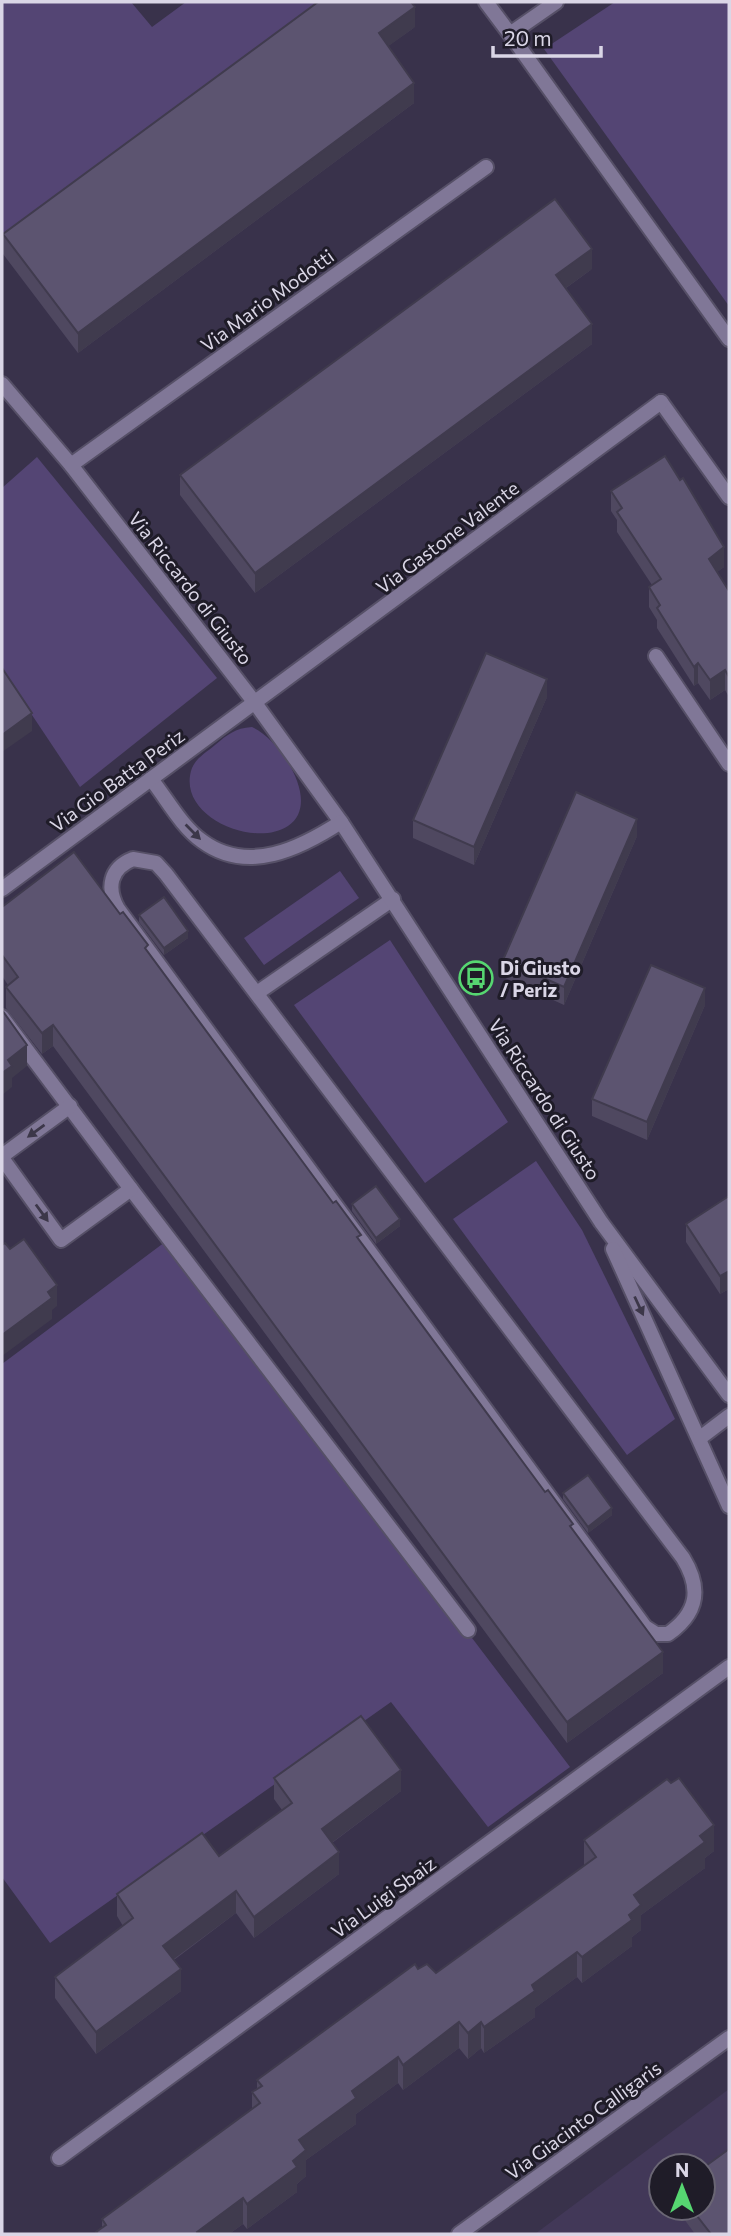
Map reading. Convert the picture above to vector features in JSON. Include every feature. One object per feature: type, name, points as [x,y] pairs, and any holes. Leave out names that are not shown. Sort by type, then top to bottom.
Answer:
[{"type":"street","points":[[486,2],[729,339]]},
{"type":"street","points":[[510,34],[556,2]]},
{"type":"street","name":"Via Mario Modotti","points":[[71,465],[486,167]]},
{"type":"street","name":"Via Riccardo di Giusto","points":[[2,384],[71,465],[255,703],[341,822],[601,1222],[729,1395]]},
{"type":"street","name":"Via Gastone Valente","points":[[255,703],[661,402],[729,497]]},
{"type":"street","points":[[656,656],[729,764]]},
{"type":"street","name":"Via Gio Batta Periz","points":[[2,889],[255,703]]},
{"type":"street","points":[[151,779],[186,825],[203,842],[227,853],[255,857],[283,854],[310,842],[341,822]]},
{"type":"street","points":[[133,859],[156,863],[257,993],[683,1558],[696,1587],[695,1601],[690,1614],[668,1634],[656,1634],[645,1627],[118,909],[110,890],[116,870],[133,859]]},
{"type":"street","points":[[257,993],[393,899]]},
{"type":"street","points":[[2,1017],[468,1630]]},
{"type":"street","points":[[70,1106],[2,1157],[61,1240],[131,1189]]},
{"type":"street","name":"Via Riccardo di Giusto","points":[[601,1222],[729,1506]]},
{"type":"street","points":[[700,1438],[729,1416]]},
{"type":"street","name":"Via Luigi Sbaiz","points":[[59,2158],[729,1667]]},
{"type":"street","name":"Via Giacinto Calligaris","points":[[459,2234],[729,2038]]},
{"type":"shaded area","points":[[2,2],[131,2],[152,27],[186,2],[336,2],[2,244]]},
{"type":"shaded area","points":[[615,2],[729,2],[729,306],[544,49]]},
{"type":"shaded area","points":[[37,457],[217,678],[80,787],[2,670],[2,488]]},
{"type":"shaded area","points":[[252,727],[274,744],[293,772],[299,787],[301,802],[298,816],[288,826],[273,832],[238,830],[220,823],[206,813],[195,800],[190,785],[192,768],[199,758],[223,738]]},
{"type":"shaded area","points":[[340,871],[359,898],[264,965],[244,938]]},
{"type":"shaded area","points":[[390,940],[508,1122],[425,1183],[294,1005]]},
{"type":"shaded area","points":[[536,1161],[582,1230],[675,1419],[627,1455],[453,1219]]},
{"type":"shaded area","points":[[169,1239],[570,1767],[488,1827],[391,1702],[50,1943],[2,1877],[2,1364]]},
{"type":"shaded area","points":[[729,2089],[729,2234],[535,2234]]},
{"type":"building","points":[[318,2],[411,2],[415,7],[379,33],[414,83],[78,333],[3,234]]},
{"type":"building","points":[[555,199],[592,249],[556,275],[592,324],[255,573],[180,475]]},
{"type":"building","points":[[665,456],[680,480],[683,478],[724,547],[709,559],[729,591],[729,677],[725,670],[710,680],[698,663],[694,667],[657,608],[660,605],[649,587],[661,579],[617,512],[622,508],[611,491]]},
{"type":"building","points":[[486,653],[547,679],[474,847],[413,820]]},
{"type":"building","points":[[2,668],[32,713],[2,735]]},
{"type":"building","points":[[576,792],[637,819],[564,987],[503,960]]},
{"type":"building","points":[[74,852],[120,914],[123,912],[148,945],[145,948],[333,1203],[336,1201],[361,1235],[357,1237],[545,1492],[548,1490],[573,1524],[570,1526],[663,1652],[567,1722],[53,1025],[42,1033],[6,987],[18,977],[2,955],[2,907]]},
{"type":"building","points":[[164,897],[188,931],[164,948],[139,915]]},
{"type":"building","points":[[651,965],[705,988],[647,1122],[592,1099]]},
{"type":"building","points":[[2,1010],[27,1045],[8,1060],[12,1066],[2,1073]]},
{"type":"building","points":[[376,1186],[400,1219],[376,1238],[352,1204]]},
{"type":"building","points":[[729,1196],[729,1271],[720,1276],[686,1224]]},
{"type":"building","points":[[24,1239],[57,1285],[48,1292],[52,1298],[2,1335],[2,1245],[5,1243],[10,1249]]},
{"type":"building","points":[[588,1475],[612,1508],[588,1527],[563,1493]]},
{"type":"building","points":[[361,1716],[401,1770],[322,1829],[339,1852],[254,1917],[236,1891],[163,1946],[181,1969],[96,2032],[55,1977],[133,1918],[117,1894],[202,1833],[219,1856],[292,1803],[274,1778]]},
{"type":"building","points":[[679,1778],[714,1825],[700,1836],[705,1842],[634,1895],[641,1905],[629,1915],[632,1920],[582,1957],[577,1952],[532,1985],[535,1991],[484,2027],[481,2022],[468,2033],[459,2022],[403,2065],[398,2057],[352,2091],[356,2098],[299,2140],[306,2150],[293,2161],[297,2167],[247,2204],[243,2198],[197,2232],[198,2234],[96,2232],[106,2225],[102,2219],[260,2103],[252,2092],[262,2086],[257,2080],[415,1964],[418,1969],[427,1964],[436,1973],[596,1857],[584,1840],[667,1779],[671,1783]]},
{"type":"building","points":[[729,2149],[729,2234],[711,2234],[702,2222],[717,2222],[717,2158]]},
{"type":"place","name":"Di Giusto / Periz","points":[[476,978]]}]
